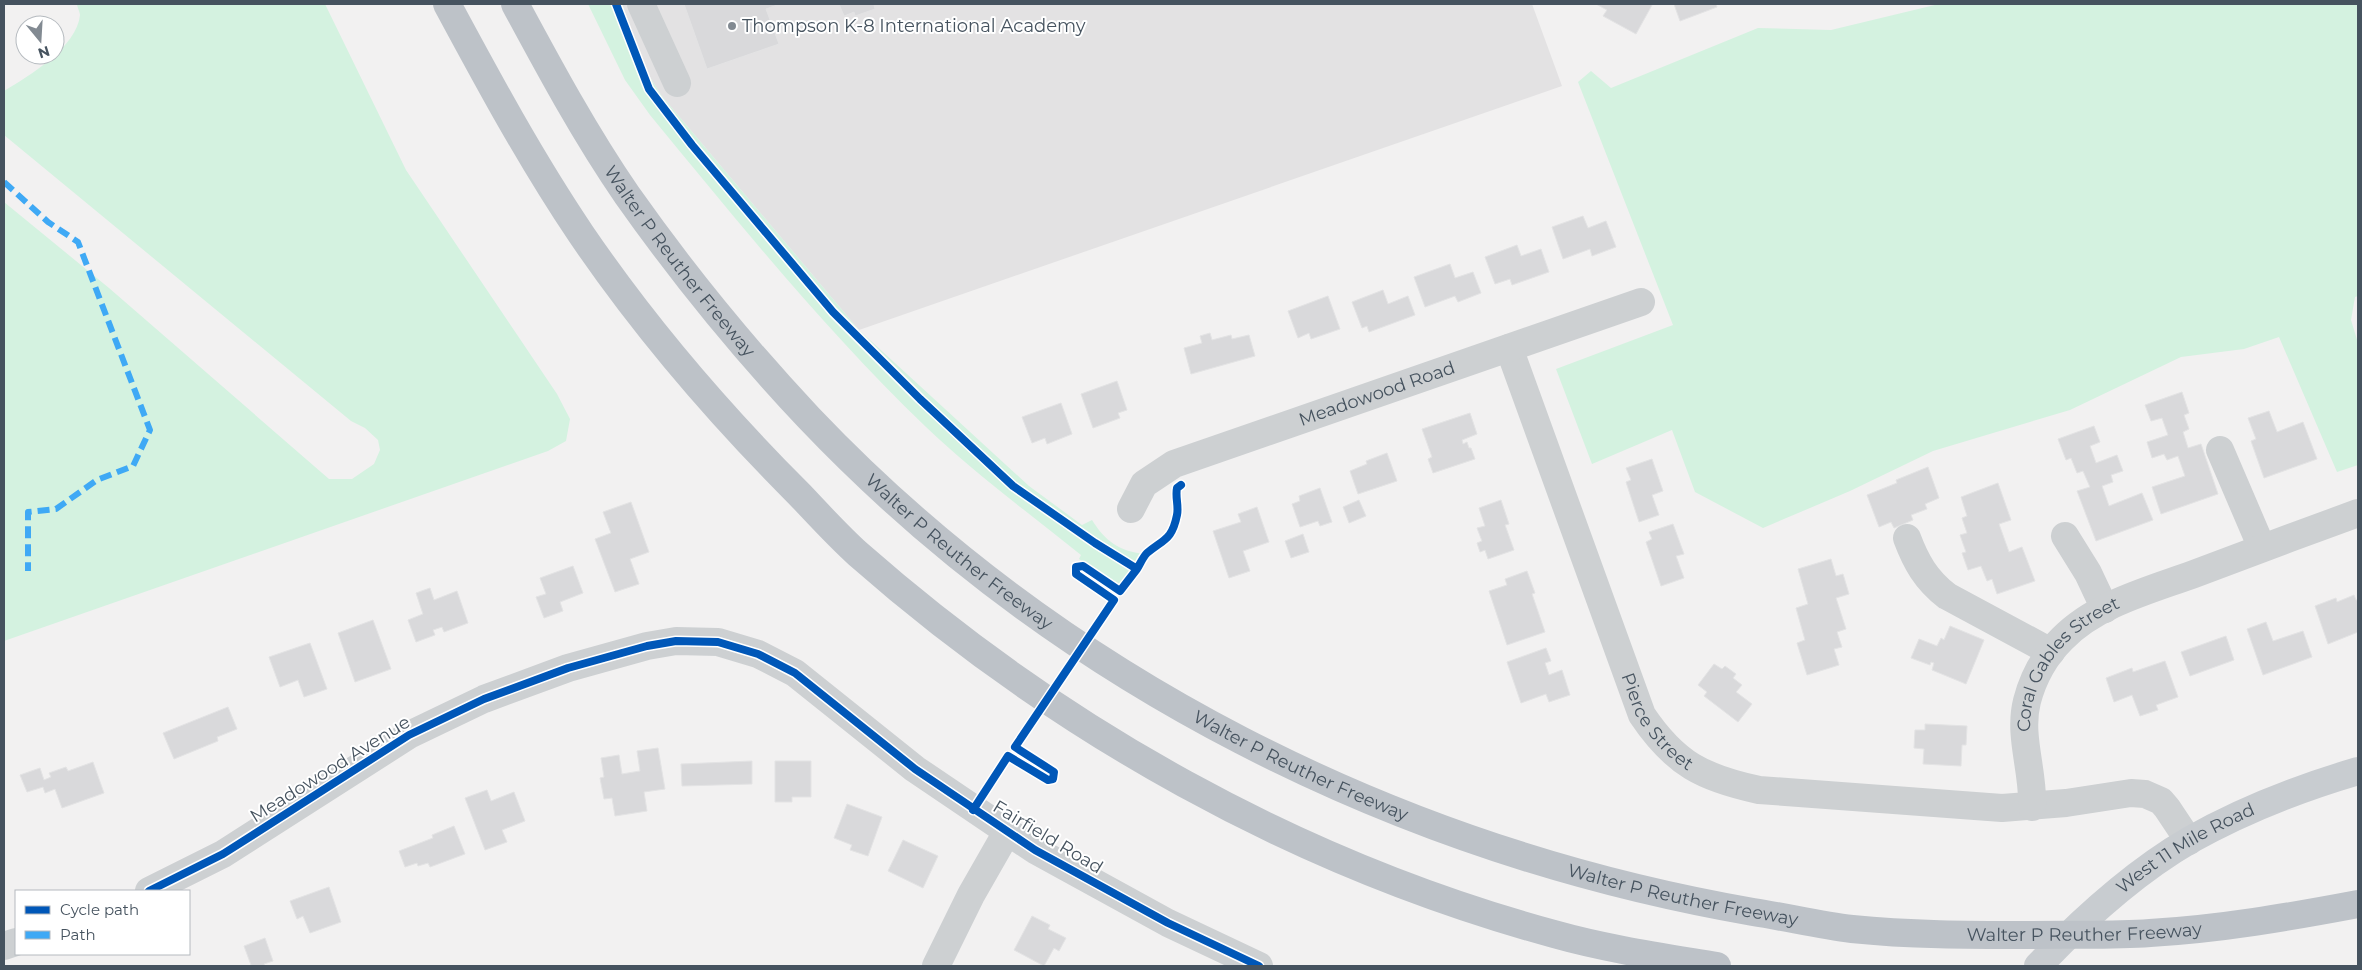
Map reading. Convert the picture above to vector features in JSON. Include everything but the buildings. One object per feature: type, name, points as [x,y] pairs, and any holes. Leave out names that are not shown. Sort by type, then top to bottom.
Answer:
[{"type":"highway","points":[[447,4],[518,134],[552,189],[607,270],[657,335],[758,453],[855,552],[976,650],[1064,711],[1156,768],[1220,803],[1350,864],[1487,914],[1556,935],[1629,951],[1717,966]]},
{"type":"highway","name":"Walter P Reuther Freeway","points":[[516,4],[550,69],[626,192],[714,310],[761,366],[818,427],[931,533],[1066,636],[1157,694],[1285,764],[1417,821],[1529,860],[1659,894],[1848,928],[1921,934],[2145,934],[2234,925],[2358,904]]},
{"type":"main road","name":"West 11 Mile Road","points":[[2038,966],[2087,918],[2126,885],[2189,841],[2277,798],[2358,771]]},
{"type":"street","points":[[641,4],[677,83]]},
{"type":"street","name":"Meadowood Road","points":[[1131,509],[1144,484],[1174,464],[1641,302]]},
{"type":"street","name":"Pierce Street","points":[[1509,348],[1642,715],[1655,734],[1673,753],[1695,770],[1724,782],[1759,790],[1952,806],[2032,807]]},
{"type":"street","points":[[2220,450],[2262,548]]},
{"type":"street","name":"Coral Gables Street","points":[[2032,807],[2033,786],[2026,747],[2026,702],[2037,672],[2062,638],[2081,623],[2129,598],[2358,513]]},
{"type":"street","points":[[2065,536],[2088,573],[2105,609]]},
{"type":"street","points":[[1907,538],[1924,575],[1947,596],[2051,652]]},
{"type":"street","name":"Meadowood Avenue","points":[[151,890],[223,854],[409,734],[484,699],[568,668],[647,646],[676,641],[698,640],[736,646]]},
{"type":"street","name":"Fairfield Road","points":[[736,646],[758,654],[795,673],[915,769],[1007,832],[1168,923],[1259,966]]},
{"type":"street","points":[[2032,807],[2131,793],[2145,794],[2160,801],[2189,841]]},
{"type":"street","points":[[936,966],[971,895],[1007,832]]},
{"type":"shaded area","points":[[622,4],[1532,4],[1562,86],[859,330],[661,95],[645,69]]},
{"type":"green space","points":[[77,4],[325,4],[406,170],[557,394],[570,419],[566,441],[548,451],[4,641],[4,202],[109,288],[329,479],[352,479],[374,464],[380,450],[378,440],[365,428],[351,421],[4,135],[4,91],[43,65],[65,65],[65,44],[77,27],[80,15]]},
{"type":"green space","points":[[588,4],[622,4],[645,69],[661,95],[859,330],[1029,486],[1082,525],[1092,520],[1102,534],[1114,544],[1135,553],[1144,554],[1120,587],[1079,559],[1081,555],[982,477],[944,444],[853,353],[784,275],[650,115],[625,80]]},
{"type":"green space","points":[[1939,4],[2358,4],[2358,296],[2355,297],[2351,320],[2358,343],[2358,465],[2337,472],[2279,337],[2244,349],[2181,357],[2070,410],[1933,451],[1850,491],[1763,528],[1695,492],[1672,430],[1592,464],[1556,369],[1673,325],[1578,82],[1591,71],[1611,88],[1758,28],[1831,30]]},
{"type":"marked path","points":[[4,182],[48,222],[78,242],[150,430],[133,466],[97,480],[56,509],[28,512],[28,571]]},
{"type":"cycle path","points":[[616,4],[649,89],[692,145],[833,312],[920,399],[1013,486],[1095,543],[1137,569],[1120,591],[1083,566],[1076,567],[1076,574],[1114,600],[1015,747],[1054,772],[1053,779],[1048,780],[1008,756],[973,810]]},
{"type":"cycle path","points":[[1137,569],[1147,553],[1173,530],[1177,512],[1177,488],[1181,485]]},
{"type":"cycle path","points":[[151,890],[223,854],[409,735],[484,699],[568,668],[647,646],[676,641],[718,642],[758,654],[795,673],[915,769],[1035,850],[1168,923],[1259,966]]},
{"type":"place","name":"Thompson K-8 International Academy","points":[[732,26]]}]
